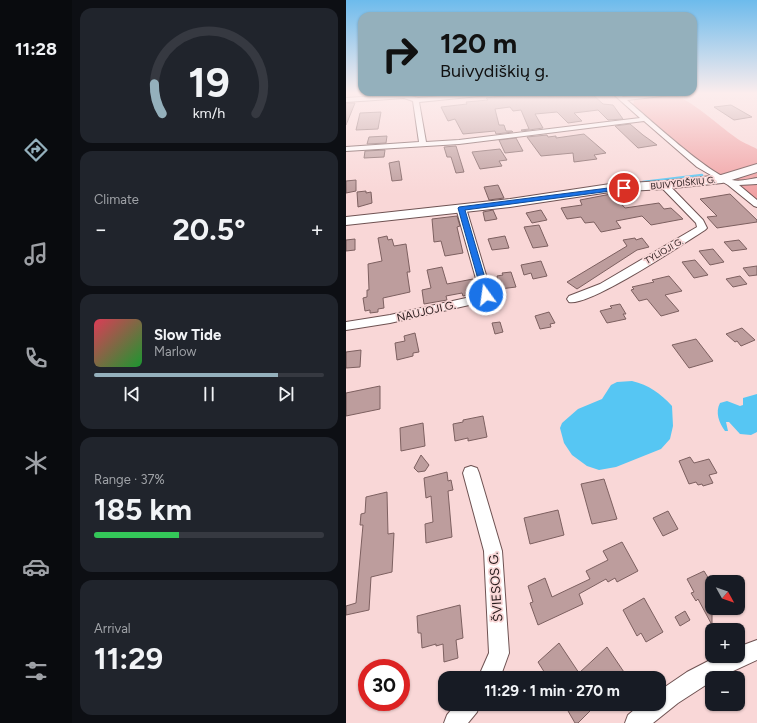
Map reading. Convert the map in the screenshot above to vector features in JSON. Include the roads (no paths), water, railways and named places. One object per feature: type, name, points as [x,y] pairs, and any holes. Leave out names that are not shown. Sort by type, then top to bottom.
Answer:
[{"type":"main road","name":"BUIVYDIŠKIŲ G.","points":[[346,221],[461,208],[610,188],[727,181],[757,168]]},
{"type":"street","points":[[420,127],[423,144]]},
{"type":"street","points":[[346,149],[490,139],[584,127]]},
{"type":"street","points":[[654,127],[710,172],[727,181],[757,204]]},
{"type":"street","points":[[727,181],[757,181]]},
{"type":"street","name":"TYLIOJI G.","points":[[573,300],[604,287],[702,228],[700,222],[664,185]]},
{"type":"street","name":"NAUJOJI G.","points":[[346,326],[397,318],[478,300],[486,295],[461,208]]},
{"type":"street","name":"ŠVIESOS G.","points":[[471,473],[493,551],[499,653],[492,671]]},
{"type":"street","points":[[666,699],[702,674],[725,662],[757,650]]},
{"type":"street","points":[[455,723],[464,711]]},
{"type":"street","points":[[636,723],[651,711]]},
{"type":"water","points":[[632,381],[654,390],[672,406],[673,426],[670,439],[661,449],[616,467],[599,470],[587,466],[572,455],[564,443],[560,428],[562,423],[578,409],[602,399],[611,385],[617,382]]},
{"type":"water","points":[[757,394],[757,432],[751,435],[740,434],[729,422],[726,422],[728,431],[725,431],[718,417],[720,403],[727,401],[740,406],[743,405],[743,398]]},
{"type":"waterway","points":[[643,182],[702,175]]}]
